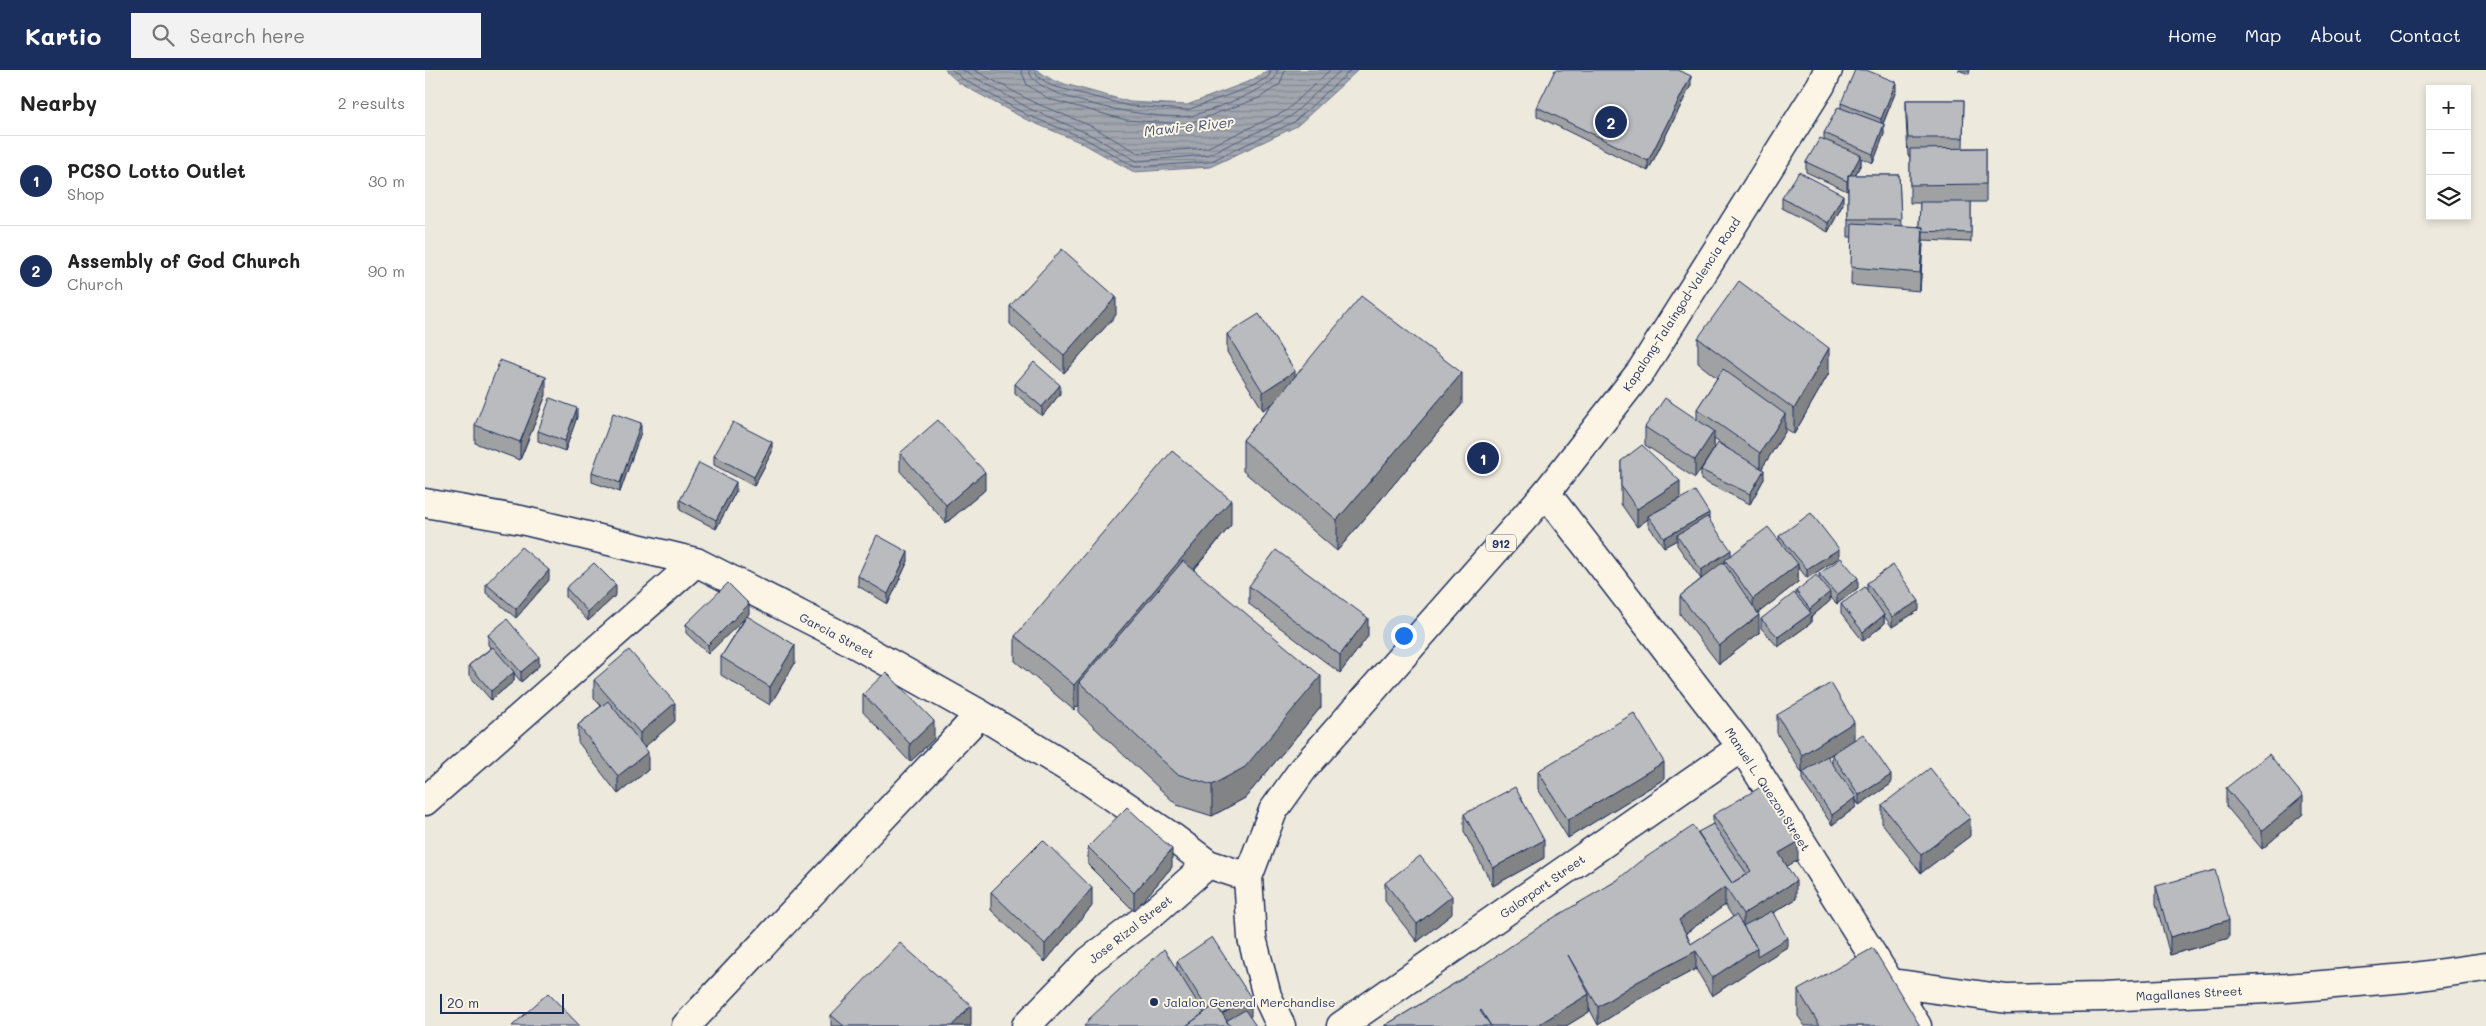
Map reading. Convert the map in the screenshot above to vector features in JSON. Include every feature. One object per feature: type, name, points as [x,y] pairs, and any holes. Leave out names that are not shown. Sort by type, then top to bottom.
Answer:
[{"type":"main road","name":"Kapalong-Talaingod-Valencia Road","points":[[1281,1026],[1267,996],[1252,938],[1248,877],[1273,811],[1303,768],[1547,493],[1641,371],[1816,93],[1828,70]]},
{"type":"main road","name":"Manuel L. Quezon Street","points":[[1547,493],[1742,747],[1892,983],[1917,1026]]},
{"type":"main road","name":"Garcia Street","points":[[425,503],[521,520],[696,562],[832,631],[980,714],[1089,780],[1208,864]]},
{"type":"main road","points":[[425,801],[696,562]]},
{"type":"main road","points":[[687,1026],[980,714]]},
{"type":"main road","name":"Galorport Street","points":[[1341,1026],[1742,747]]},
{"type":"main road","points":[[1208,864],[1248,877]]},
{"type":"main road","name":"Jose Rizal Street","points":[[1026,1026],[1089,961],[1156,910],[1208,864]]},
{"type":"main road","name":"Magallanes Street","points":[[1892,983],[2007,998],[2103,997],[2287,988],[2406,978],[2486,968]]},
{"type":"water","name":"Mawi-e River","points":[[945,70],[1037,70],[1054,81],[1130,102],[1187,105],[1250,81],[1269,70],[1358,70],[1297,126],[1210,167],[1134,172],[1082,143],[1025,119],[959,83]]},
{"type":"building","points":[[1555,70],[1678,70],[1691,76],[1648,161],[1537,107]]},
{"type":"building","points":[[1855,70],[1866,70],[1896,82],[1881,119],[1841,103]]},
{"type":"building","points":[[1906,100],[1964,100],[1963,138],[1908,138]]},
{"type":"building","points":[[1838,107],[1884,124],[1873,154],[1824,133]]},
{"type":"building","points":[[1820,138],[1861,155],[1850,175],[1848,175],[1847,181],[1806,162]]},
{"type":"building","points":[[1986,148],[1986,184],[1910,185],[1910,149]]},
{"type":"building","points":[[1799,172],[1843,195],[1828,223],[1782,198]]},
{"type":"building","points":[[1848,175],[1899,175],[1901,219],[1848,219]]},
{"type":"building","points":[[1920,202],[1971,202],[1971,233],[1922,231],[1923,227],[1919,227]]},
{"type":"building","points":[[1852,223],[1923,227],[1920,273],[1851,267]]},
{"type":"building","points":[[1062,249],[1116,297],[1064,355],[1010,306]]},
{"type":"building","points":[[1739,281],[1829,348],[1794,409],[1698,338]]},
{"type":"building","points":[[1361,296],[1462,373],[1337,520],[1243,440]]},
{"type":"building","points":[[1259,314],[1295,371],[1263,392],[1227,334]]},
{"type":"building","points":[[500,360],[546,377],[520,442],[475,425]]},
{"type":"building","points":[[1034,362],[1060,385],[1042,407],[1015,384]]},
{"type":"building","points":[[1723,369],[1785,414],[1760,453],[1697,409]]},
{"type":"building","points":[[550,398],[577,408],[565,441],[538,431]]},
{"type":"building","points":[[1665,398],[1714,431],[1695,460],[1645,427]]},
{"type":"building","points":[[613,413],[641,423],[620,483],[592,472]]},
{"type":"building","points":[[938,420],[985,472],[946,505],[900,453]]},
{"type":"building","points":[[733,422],[772,442],[754,477],[714,456]]},
{"type":"building","points":[[1718,443],[1764,470],[1750,494],[1701,470]]},
{"type":"building","points":[[1642,445],[1680,481],[1637,509],[1621,486],[1621,461]]},
{"type":"building","points":[[1172,451],[1231,500],[1074,685],[1015,636]]},
{"type":"building","points":[[699,463],[736,482],[716,520],[680,500]]},
{"type":"building","points":[[1695,491],[1709,513],[1664,538],[1648,516]]},
{"type":"building","points":[[1811,513],[1839,549],[1807,569],[1779,536]]},
{"type":"building","points":[[1707,517],[1731,550],[1701,570],[1677,535]]},
{"type":"building","points":[[1768,527],[1798,564],[1753,599],[1725,560]]},
{"type":"building","points":[[877,535],[908,552],[888,594],[858,576]]},
{"type":"building","points":[[521,547],[549,570],[516,609],[486,584]]},
{"type":"building","points":[[1276,550],[1368,618],[1340,655],[1249,586]]},
{"type":"building","points":[[1841,558],[1858,578],[1837,595],[1819,574]]},
{"type":"building","points":[[1183,561],[1321,676],[1245,767],[1212,785],[1177,774],[1079,682]]},
{"type":"building","points":[[1723,562],[1759,615],[1719,646],[1680,596]]},
{"type":"building","points":[[594,563],[616,585],[588,612],[566,588]]},
{"type":"building","points":[[1893,565],[1919,601],[1892,617],[1867,583]]},
{"type":"building","points":[[1816,575],[1830,592],[1810,609],[1796,591]]},
{"type":"building","points":[[728,583],[749,604],[708,645],[686,624]]},
{"type":"building","points":[[1865,587],[1884,615],[1863,632],[1841,604]]},
{"type":"building","points":[[1794,593],[1811,613],[1778,637],[1761,619]]},
{"type":"building","points":[[747,616],[795,645],[770,687],[721,657]]},
{"type":"building","points":[[507,619],[539,657],[521,672],[488,635]]},
{"type":"building","points":[[493,647],[514,672],[491,691],[469,665]]},
{"type":"building","points":[[629,650],[675,703],[640,733],[594,680]]},
{"type":"building","points":[[886,672],[934,721],[910,744],[863,694]]},
{"type":"building","points":[[1831,683],[1854,722],[1802,755],[1777,715]]},
{"type":"building","points":[[608,701],[648,752],[618,776],[578,725]]},
{"type":"building","points":[[1634,713],[1664,762],[1568,820],[1538,771]]},
{"type":"building","points":[[1863,734],[1891,775],[1859,795],[1832,754]]},
{"type":"building","points":[[2269,754],[2303,796],[2262,831],[2226,788]]},
{"type":"building","points":[[1827,756],[1856,797],[1832,815],[1803,772]]},
{"type":"building","points":[[1930,768],[1970,818],[1921,855],[1882,805]]},
{"type":"building","points":[[1764,785],[1798,842],[1779,853],[1796,881],[1743,914],[1725,887],[1679,920],[1691,944],[1736,915],[1757,948],[1712,978],[1696,951],[1637,982],[1598,1007],[1568,955],[1589,994],[1536,1026],[1384,1026],[1462,979],[1548,921],[1616,881],[1639,862],[1693,826],[1732,883],[1751,871],[1713,815]]},
{"type":"building","points":[[1515,787],[1544,840],[1493,868],[1464,814]]},
{"type":"building","points":[[1127,807],[1172,849],[1134,893],[1088,847]]},
{"type":"building","points":[[1713,824],[1747,874],[1732,883],[1698,832]]},
{"type":"building","points":[[1043,840],[1092,888],[1045,944],[991,892]]},
{"type":"building","points":[[1420,856],[1452,896],[1417,924],[1385,883]]},
{"type":"building","points":[[2215,870],[2229,920],[2170,937],[2156,886]]},
{"type":"building","points":[[1772,911],[1787,938],[1757,956],[1757,948],[1743,926]]},
{"type":"building","points":[[1212,937],[1251,998],[1222,1014],[1216,1004],[1208,1010],[1177,961]]},
{"type":"building","points":[[900,943],[971,1005],[952,1026],[844,1026],[831,1015]]},
{"type":"building","points":[[1873,948],[1920,1026],[1820,1026],[1798,990]]},
{"type":"building","name":"Jalalon General Merchandise","points":[[1164,949],[1204,1013],[1186,1026],[1084,1026],[1089,1019]]},
{"type":"building","points":[[548,993],[580,1026],[512,1026]]},
{"type":"building","points":[[1216,1004],[1230,1026],[1186,1026]]},
{"type":"building","points":[[1245,1010],[1256,1026],[1230,1026],[1226,1021]]},
{"type":"place","name":"Assembly of God Church","points":[[1611,122]]},
{"type":"place","name":"PCSO Lotto Outlet","points":[[1483,458]]},
{"type":"place","name":"Jalalon General Merchandise","points":[[1154,1002]]}]
